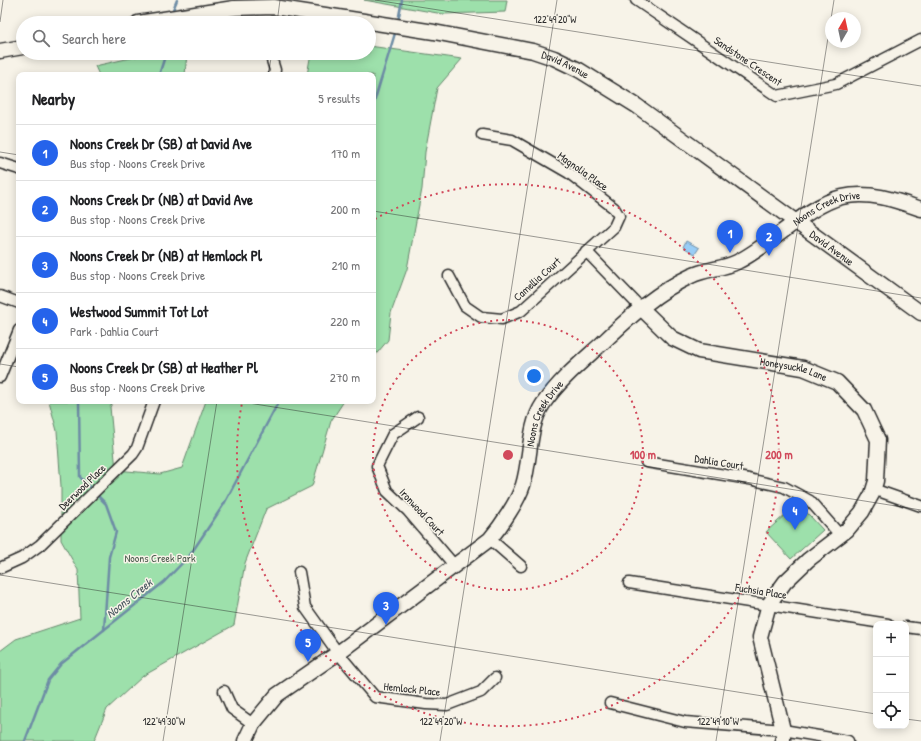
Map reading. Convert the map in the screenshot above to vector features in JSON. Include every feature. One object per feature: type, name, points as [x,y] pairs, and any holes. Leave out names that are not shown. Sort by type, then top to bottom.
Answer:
[{"type":"street","name":"Sandstone Crescent","points":[[636,0],[777,96],[836,84],[921,40]]},
{"type":"street","name":"David Avenue","points":[[179,16],[254,3],[332,16]]},
{"type":"street","name":"David Avenue","points":[[376,23],[434,32],[533,51],[579,70],[637,106],[921,313]]},
{"type":"street","points":[[0,51],[16,48]]},
{"type":"street","points":[[272,60],[275,72]]},
{"type":"street","name":"Magnolia Place","points":[[482,135],[512,140],[569,173],[614,208],[619,216],[614,227],[586,251]]},
{"type":"street","points":[[0,163],[16,168]]},
{"type":"street","name":"Noons Creek Drive","points":[[245,741],[253,724],[277,695],[338,653],[490,539],[501,525],[523,487],[536,419],[543,404],[564,378],[640,307],[691,276],[736,263],[781,234],[795,222],[825,204],[840,198],[854,195],[890,198],[921,209]]},
{"type":"street","name":"Camellia Court","points":[[449,276],[465,306],[481,317],[502,319],[521,310],[586,251]]},
{"type":"street","name":"Honeysuckle Lane","points":[[586,251],[672,338],[699,351],[803,368],[837,382],[864,410],[878,440],[877,469],[873,489],[859,517],[840,535],[808,560],[785,582],[769,604],[760,637],[783,735]]},
{"type":"street","points":[[0,296],[16,302]]},
{"type":"street","points":[[0,377],[16,337]]},
{"type":"street","name":"Deerwood Place","points":[[0,568],[31,552],[136,451],[153,404]]},
{"type":"street","name":"Ironwood Court","points":[[418,417],[393,434],[377,466],[387,491],[408,511],[454,565]]},
{"type":"street","name":"Dahlia Court","points":[[646,462],[749,479],[784,487],[810,501],[840,535]]},
{"type":"street","points":[[873,489],[921,506]]},
{"type":"street","points":[[490,539],[521,566]]},
{"type":"street","name":"Hemlock Place","points":[[299,572],[305,607],[338,653],[375,697],[426,704],[447,705],[481,692],[495,678]]},
{"type":"street","name":"Fuchsia Place","points":[[629,583],[873,621]]},
{"type":"street","points":[[909,628],[921,630]]},
{"type":"street","points":[[224,691],[232,709],[253,724]]},
{"type":"street","points":[[610,703],[685,722],[783,735],[848,741]]},
{"type":"green space","points":[[364,0],[507,0],[505,12],[443,14]]},
{"type":"green space","points":[[376,47],[462,59],[437,88],[425,152],[422,189],[407,269],[391,313],[388,340],[376,354],[376,72],[308,72],[310,60],[376,60]]},
{"type":"green space","points":[[122,60],[186,60],[185,72],[98,72],[95,66]]},
{"type":"green space","name":"Noons Creek Park","points":[[50,404],[112,404],[110,407],[116,470],[160,474],[182,468],[205,404],[342,404],[331,421],[312,486],[266,509],[245,563],[234,625],[143,676],[107,709],[94,741],[0,741],[0,651],[16,639],[80,618],[78,570],[61,540],[61,486],[57,431]]},
{"type":"green space","points":[[798,503],[823,530],[791,559],[766,532]]},
{"type":"water","points":[[686,241],[699,248],[695,254],[683,247]]},
{"type":"waterway","points":[[172,12],[177,0]]},
{"type":"waterway","name":"Noons Creek","points":[[398,21],[402,0]]},
{"type":"waterway","name":"Noons Creek","points":[[376,96],[396,30]]},
{"type":"waterway","points":[[160,72],[164,60]]},
{"type":"waterway","points":[[79,404],[80,477],[92,490]]},
{"type":"waterway","name":"Noons Creek","points":[[25,741],[48,680],[61,664],[164,582],[190,555],[224,504],[277,404]]},
{"type":"waterway","points":[[95,493],[106,504],[116,532],[109,557],[104,630]]},
{"type":"place","name":"Noons Creek Dr (SB) at David Ave","points":[[730,253]]},
{"type":"place","name":"Noons Creek Dr (NB) at David Ave","points":[[769,256]]},
{"type":"place","name":"Westwood Summit Tot Lot","points":[[795,530]]},
{"type":"place","name":"Noons Creek Dr (NB) at Hemlock Pl","points":[[386,625]]},
{"type":"place","name":"Noons Creek Dr (SB) at Heather Pl","points":[[308,662]]}]
